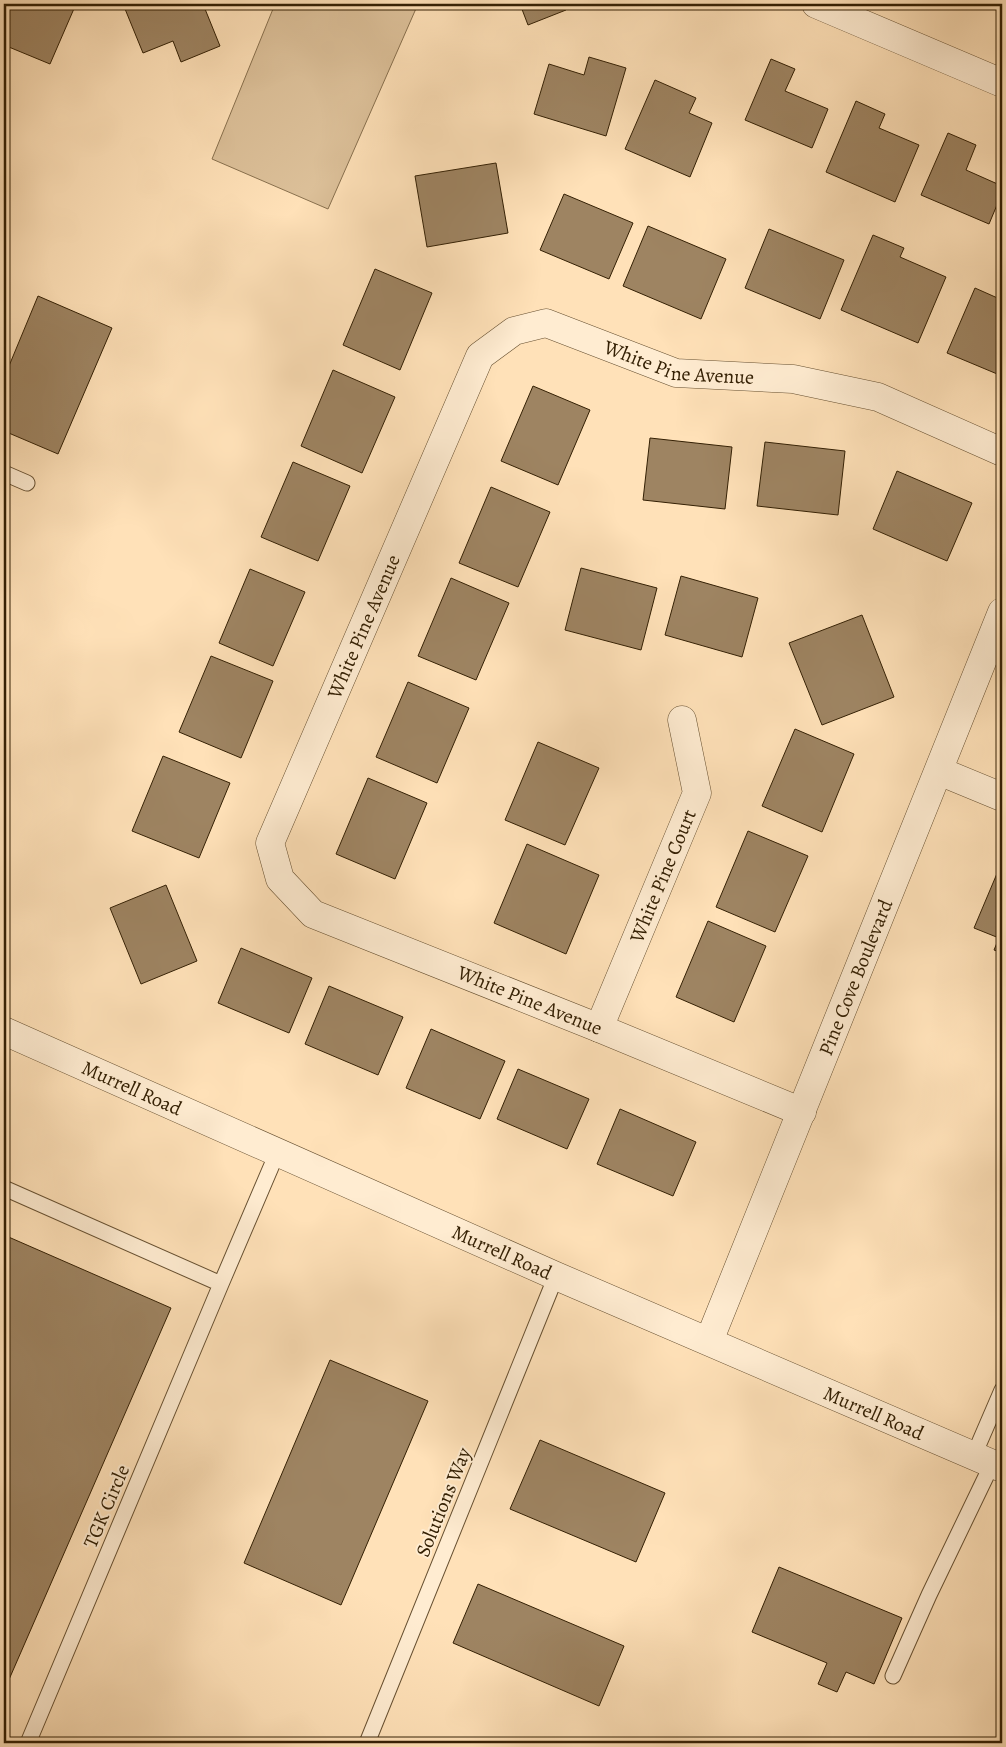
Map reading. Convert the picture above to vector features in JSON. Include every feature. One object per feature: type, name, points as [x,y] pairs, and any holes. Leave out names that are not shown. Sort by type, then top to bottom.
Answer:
[{"type":"street","points":[[816,4],[1002,83]]},
{"type":"street","name":"White Pine Avenue","points":[[802,1112],[599,1028],[313,914],[280,879],[270,843],[480,356],[514,331],[546,323],[676,373],[792,379],[878,397],[1002,452]]},
{"type":"street","name":"Pine Cove Boulevard","points":[[709,1341],[1002,612]]},
{"type":"street","name":"White Pine Court","points":[[599,1028],[697,793],[682,720]]},
{"type":"street","points":[[939,771],[1002,798]]},
{"type":"street","name":"Murrell Road","points":[[4,1031],[556,1276],[989,1462]]},
{"type":"lane","points":[[4,473],[27,483]]},
{"type":"lane","name":"TGK Circle","points":[[28,1743],[277,1153]]},
{"type":"lane","points":[[4,1188],[221,1284]]},
{"type":"lane","name":"Solutions Way","points":[[367,1743],[556,1276]]},
{"type":"lane","points":[[894,1676],[989,1462],[1002,1390]]},
{"type":"shaded area","points":[[275,4],[418,4],[328,209],[212,159]]},
{"type":"building","points":[[4,4],[76,4],[50,64],[4,45]]},
{"type":"building","points":[[123,4],[203,4],[220,46],[181,62],[173,41],[143,53]]},
{"type":"building","points":[[520,4],[564,4],[566,10],[528,25]]},
{"type":"building","points":[[589,57],[626,68],[606,136],[534,114],[549,64],[584,75]]},
{"type":"building","points":[[771,59],[795,69],[785,91],[828,109],[812,148],[745,120]]},
{"type":"building","points":[[655,80],[696,98],[689,113],[712,123],[690,177],[625,149]]},
{"type":"building","points":[[856,101],[885,114],[879,128],[919,145],[895,202],[826,172]]},
{"type":"building","points":[[948,133],[976,145],[966,170],[1002,186],[1002,193],[989,224],[921,195]]},
{"type":"building","points":[[496,163],[508,233],[427,247],[415,176]]},
{"type":"building","points":[[564,194],[633,223],[609,279],[540,250]]},
{"type":"building","points":[[648,226],[726,259],[701,319],[623,286]]},
{"type":"building","points":[[769,229],[844,260],[820,319],[745,288]]},
{"type":"building","points":[[873,235],[904,248],[900,257],[946,277],[918,343],[841,310]]},
{"type":"building","points":[[375,269],[432,293],[400,370],[343,345]]},
{"type":"building","points":[[975,288],[1002,300],[1002,376],[947,353]]},
{"type":"building","points":[[38,296],[112,328],[58,454],[4,431],[4,378]]},
{"type":"building","points":[[333,370],[395,397],[362,473],[301,446]]},
{"type":"building","points":[[533,386],[590,410],[558,485],[501,461]]},
{"type":"building","points":[[650,438],[732,447],[725,509],[643,500]]},
{"type":"building","points":[[765,442],[845,451],[838,515],[757,506]]},
{"type":"building","points":[[293,462],[350,486],[318,561],[261,537]]},
{"type":"building","points":[[897,471],[972,503],[947,561],[873,529]]},
{"type":"building","points":[[491,487],[550,512],[518,587],[459,563]]},
{"type":"building","points":[[581,568],[657,588],[641,650],[565,630]]},
{"type":"building","points":[[250,569],[305,592],[273,666],[219,643]]},
{"type":"building","points":[[681,576],[758,598],[742,657],[665,635]]},
{"type":"building","points":[[451,578],[509,603],[476,680],[418,656]]},
{"type":"building","points":[[862,615],[894,697],[822,725],[789,643]]},
{"type":"building","points":[[211,656],[273,681],[241,758],[179,732]]},
{"type":"building","points":[[408,682],[469,708],[437,783],[376,757]]},
{"type":"building","points":[[795,729],[854,754],[822,832],[762,806]]},
{"type":"building","points":[[538,742],[599,768],[565,845],[505,820]]},
{"type":"building","points":[[163,756],[230,783],[199,858],[132,831]]},
{"type":"building","points":[[368,778],[427,803],[395,879],[336,854]]},
{"type":"building","points":[[748,831],[808,856],[775,932],[716,907]]},
{"type":"building","points":[[527,844],[599,875],[566,954],[494,923]]},
{"type":"building","points":[[1001,864],[1002,953],[994,950],[999,938],[974,928]]},
{"type":"building","points":[[166,885],[197,961],[141,984],[110,908]]},
{"type":"building","points":[[708,921],[766,946],[734,1022],[676,997]]},
{"type":"building","points":[[241,948],[312,978],[289,1033],[218,1003]]},
{"type":"building","points":[[329,986],[403,1017],[378,1075],[305,1044]]},
{"type":"building","points":[[431,1029],[505,1061],[480,1119],[406,1088]]},
{"type":"building","points":[[518,1069],[589,1099],[567,1149],[497,1119]]},
{"type":"building","points":[[620,1109],[696,1142],[673,1196],[597,1164]]},
{"type":"building","points":[[4,1235],[171,1308],[4,1691]]},
{"type":"building","points":[[330,1360],[428,1401],[341,1605],[244,1563]]},
{"type":"building","points":[[540,1440],[665,1493],[636,1562],[510,1509]]},
{"type":"building","points":[[779,1567],[902,1618],[874,1684],[846,1672],[837,1692],[818,1684],[827,1663],[752,1632]]},
{"type":"building","points":[[478,1584],[624,1646],[599,1706],[453,1643]]}]
